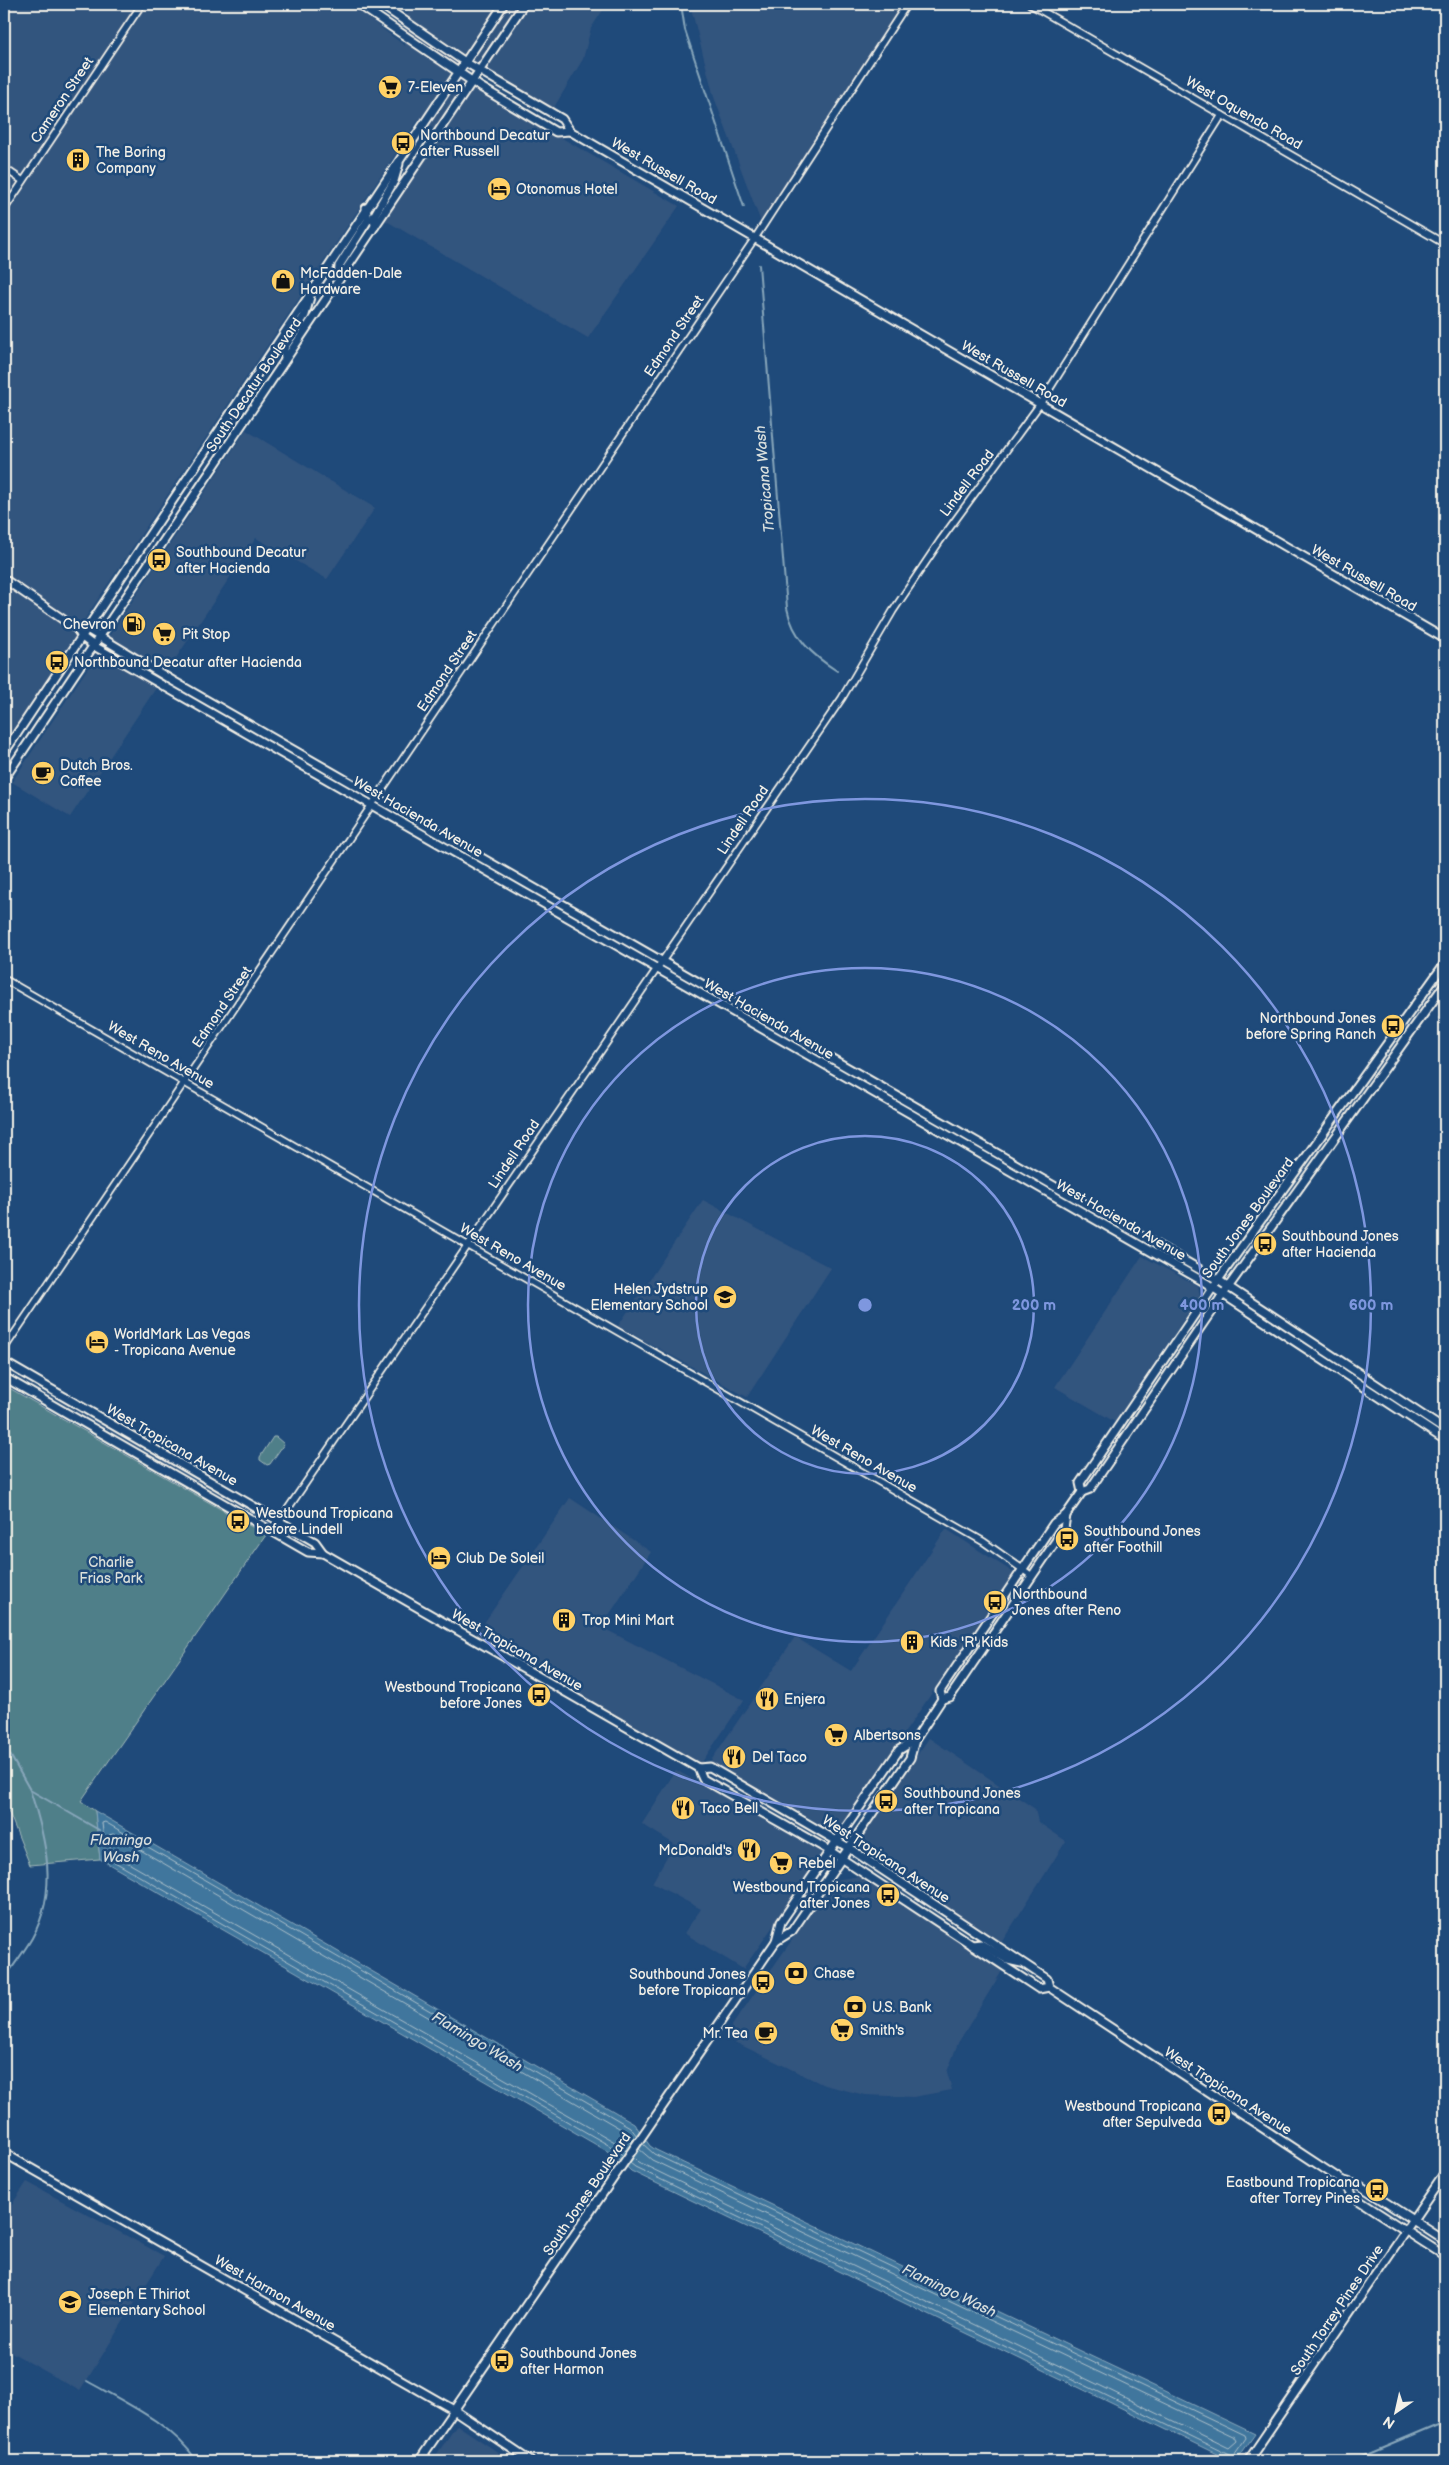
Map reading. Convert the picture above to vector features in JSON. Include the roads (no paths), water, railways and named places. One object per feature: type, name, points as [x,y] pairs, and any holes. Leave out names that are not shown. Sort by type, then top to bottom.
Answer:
[{"type":"main road","name":"West Russell Road","points":[[358,4],[458,72],[556,132],[570,131]]},
{"type":"main road","name":"West Russell Road","points":[[380,4],[479,71],[562,119],[570,131],[1445,639]]},
{"type":"main road","name":"South Decatur Boulevard","points":[[4,753],[366,208],[504,4]]},
{"type":"main road","name":"South Decatur Boulevard","points":[[4,779],[524,4]]},
{"type":"main road","points":[[375,226],[374,216],[394,181],[401,156]]},
{"type":"main road","points":[[337,281],[339,266],[368,220],[366,208]]},
{"type":"main road","points":[[285,360],[284,348],[305,315],[312,291]]},
{"type":"main road","name":"West Hacienda Avenue","points":[[4,579],[77,629],[82,637],[94,646],[1213,1287],[1445,1440]]},
{"type":"main road","points":[[77,629],[87,629]]},
{"type":"main road","name":"West Hacienda Avenue","points":[[87,629],[172,681],[1218,1280],[1445,1430]]},
{"type":"main road","points":[[168,688],[172,681]]},
{"type":"main road","points":[[276,740],[278,751]]},
{"type":"main road","points":[[278,751],[285,745]]},
{"type":"main road","points":[[472,862],[476,855]]},
{"type":"main road","points":[[479,867],[484,860]]},
{"type":"main road","points":[[587,929],[591,922]]},
{"type":"main road","name":"South Jones Boulevard","points":[[1082,1492],[1080,1483],[1213,1287],[1445,963]]},
{"type":"main road","name":"South Jones Boulevard","points":[[776,1941],[792,1931],[910,1758],[914,1740],[942,1698],[940,1690],[1054,1523],[1066,1515],[1082,1492],[1090,1489],[1222,1294],[1445,984]]},
{"type":"main road","points":[[1292,1340],[1297,1333]]},
{"type":"main road","name":"West Tropicana Avenue","points":[[4,1362],[279,1521],[314,1542],[323,1553],[698,1768],[710,1767],[838,1841],[1024,1963],[1047,1979],[1049,1987],[1343,2181],[1359,2184],[1445,2241]]},
{"type":"main road","name":"West Tropicana Avenue","points":[[4,1377],[308,1552],[323,1553]]},
{"type":"main road","points":[[1387,1402],[1392,1395]]},
{"type":"main road","points":[[70,1416],[76,1404]]},
{"type":"main road","points":[[1127,1414],[1137,1421]]},
{"type":"main road","points":[[165,1470],[172,1459]]},
{"type":"main road","points":[[174,1475],[180,1464]]},
{"type":"main road","name":"South Jones Boulevard","points":[[942,1698],[950,1697],[1064,1529],[1066,1515]]},
{"type":"main road","name":"South Jones Boulevard","points":[[419,2461],[776,1941],[781,1922],[899,1750],[914,1740]]},
{"type":"main road","name":"West Tropicana Avenue","points":[[698,1768],[703,1779],[830,1851],[1040,1989],[1049,1987]]},
{"type":"main road","points":[[972,1945],[981,1944],[1008,1960],[1024,1963]]},
{"type":"main road","name":"West Harmon Avenue","points":[[4,2153],[454,2410],[530,2461]]},
{"type":"main road","name":"South Torrey Pines Drive","points":[[1248,2461],[1445,2173]]},
{"type":"main road","name":"West Tropicana Avenue","points":[[1343,2181],[1352,2196],[1445,2256]]},
{"type":"street","name":"Cameron Street","points":[[4,210],[142,4]]},
{"type":"street","name":"Edmond Street","points":[[4,1349],[378,799],[755,238],[907,4]]},
{"type":"street","name":"West Oquendo Road","points":[[1030,4],[1445,244]]},
{"type":"street","name":"Lindell Road","points":[[272,1532],[850,685],[894,611],[940,541],[1040,404],[1222,115]]},
{"type":"street","points":[[4,168],[23,181]]},
{"type":"street","name":"West Reno Avenue","points":[[4,979],[984,1542],[1032,1576]]},
{"type":"water","points":[[95,1811],[634,2123],[650,2146],[656,2150],[1255,2434],[1236,2461],[1231,2461],[631,2171],[614,2155],[100,1859]]},
{"type":"waterway","name":"Tropicana Wash","points":[[681,4],[685,30],[744,207]]},
{"type":"waterway","name":"Tropicana Wash","points":[[759,265],[787,608],[794,628],[805,645],[819,659],[837,671]]},
{"type":"waterway","name":"Tropicana Wash","points":[[1439,1018],[1445,1021]]},
{"type":"waterway","name":"Flamingo Wash","points":[[4,1744],[30,1790],[99,1830]]},
{"type":"waterway","points":[[4,1979],[32,1938],[45,1902],[47,1883],[45,1846],[30,1790]]},
{"type":"waterway","points":[[87,2381],[132,2406],[161,2425],[197,2461]]},
{"type":"waterway","name":"Flamingo Wash","points":[[1352,2461],[1445,2422]]},
{"type":"waterway","name":"Flamingo Wash","points":[[1265,2455],[1287,2461]]},
{"type":"place","name":"7-Eleven","points":[[390,87]]},
{"type":"place","name":"Northbound Decatur after Russell","points":[[403,143]]},
{"type":"place","name":"The Boring Company","points":[[78,160]]},
{"type":"place","name":"Otonomus Hotel","points":[[499,189]]},
{"type":"place","name":"McFadden-Dale Hardware","points":[[283,281]]},
{"type":"place","name":"Southbound Decatur after Hacienda","points":[[159,560]]},
{"type":"place","name":"Chevron","points":[[134,624]]},
{"type":"place","name":"Pit Stop","points":[[164,634]]},
{"type":"place","name":"Northbound Decatur after Hacienda","points":[[57,662]]},
{"type":"place","name":"Dutch Bros. Coffee","points":[[43,773]]},
{"type":"place","name":"Northbound Jones before Spring Ranch","points":[[1393,1026]]},
{"type":"place","name":"Southbound Jones after Hacienda","points":[[1265,1244]]},
{"type":"place","name":"Helen Jydstrup Elementary School","points":[[725,1297]]},
{"type":"place","name":"WorldMark Las Vegas - Tropicana Avenue","points":[[97,1342]]},
{"type":"place","name":"Westbound Tropicana before Lindell","points":[[238,1521]]},
{"type":"place","name":"Southbound Jones after Foothill","points":[[1067,1539]]},
{"type":"place","name":"Club De Soleil","points":[[439,1558]]},
{"type":"place","name":"Northbound Jones after Reno","points":[[995,1602]]},
{"type":"place","name":"Trop Mini Mart","points":[[564,1620]]},
{"type":"place","name":"Kids 'R' Kids","points":[[912,1642]]},
{"type":"place","name":"Westbound Tropicana before Jones","points":[[539,1695]]},
{"type":"place","name":"Enjera","points":[[767,1699]]},
{"type":"place","name":"Albertsons","points":[[836,1735]]},
{"type":"place","name":"Del Taco","points":[[734,1757]]},
{"type":"place","name":"Southbound Jones after Tropicana","points":[[886,1801]]},
{"type":"place","name":"Taco Bell","points":[[683,1808]]},
{"type":"place","name":"McDonald's","points":[[749,1850]]},
{"type":"place","name":"Rebel","points":[[781,1863]]},
{"type":"place","name":"Westbound Tropicana after Jones","points":[[888,1895]]},
{"type":"place","name":"Chase","points":[[796,1973]]},
{"type":"place","name":"Southbound Jones before Tropicana","points":[[763,1982]]},
{"type":"place","name":"U.S. Bank","points":[[855,2007]]},
{"type":"place","name":"Smith's","points":[[842,2030]]},
{"type":"place","name":"Mr. Tea","points":[[766,2033]]},
{"type":"place","name":"Westbound Tropicana after Sepulveda","points":[[1219,2114]]},
{"type":"place","name":"Eastbound Tropicana after Torrey Pines","points":[[1377,2190]]},
{"type":"place","name":"Joseph E Thiriot Elementary School","points":[[70,2302]]},
{"type":"place","name":"Southbound Jones after Harmon","points":[[502,2361]]},
{"type":"park label","name":"Charlie Frias Park","points":[[111,1570]]}]
